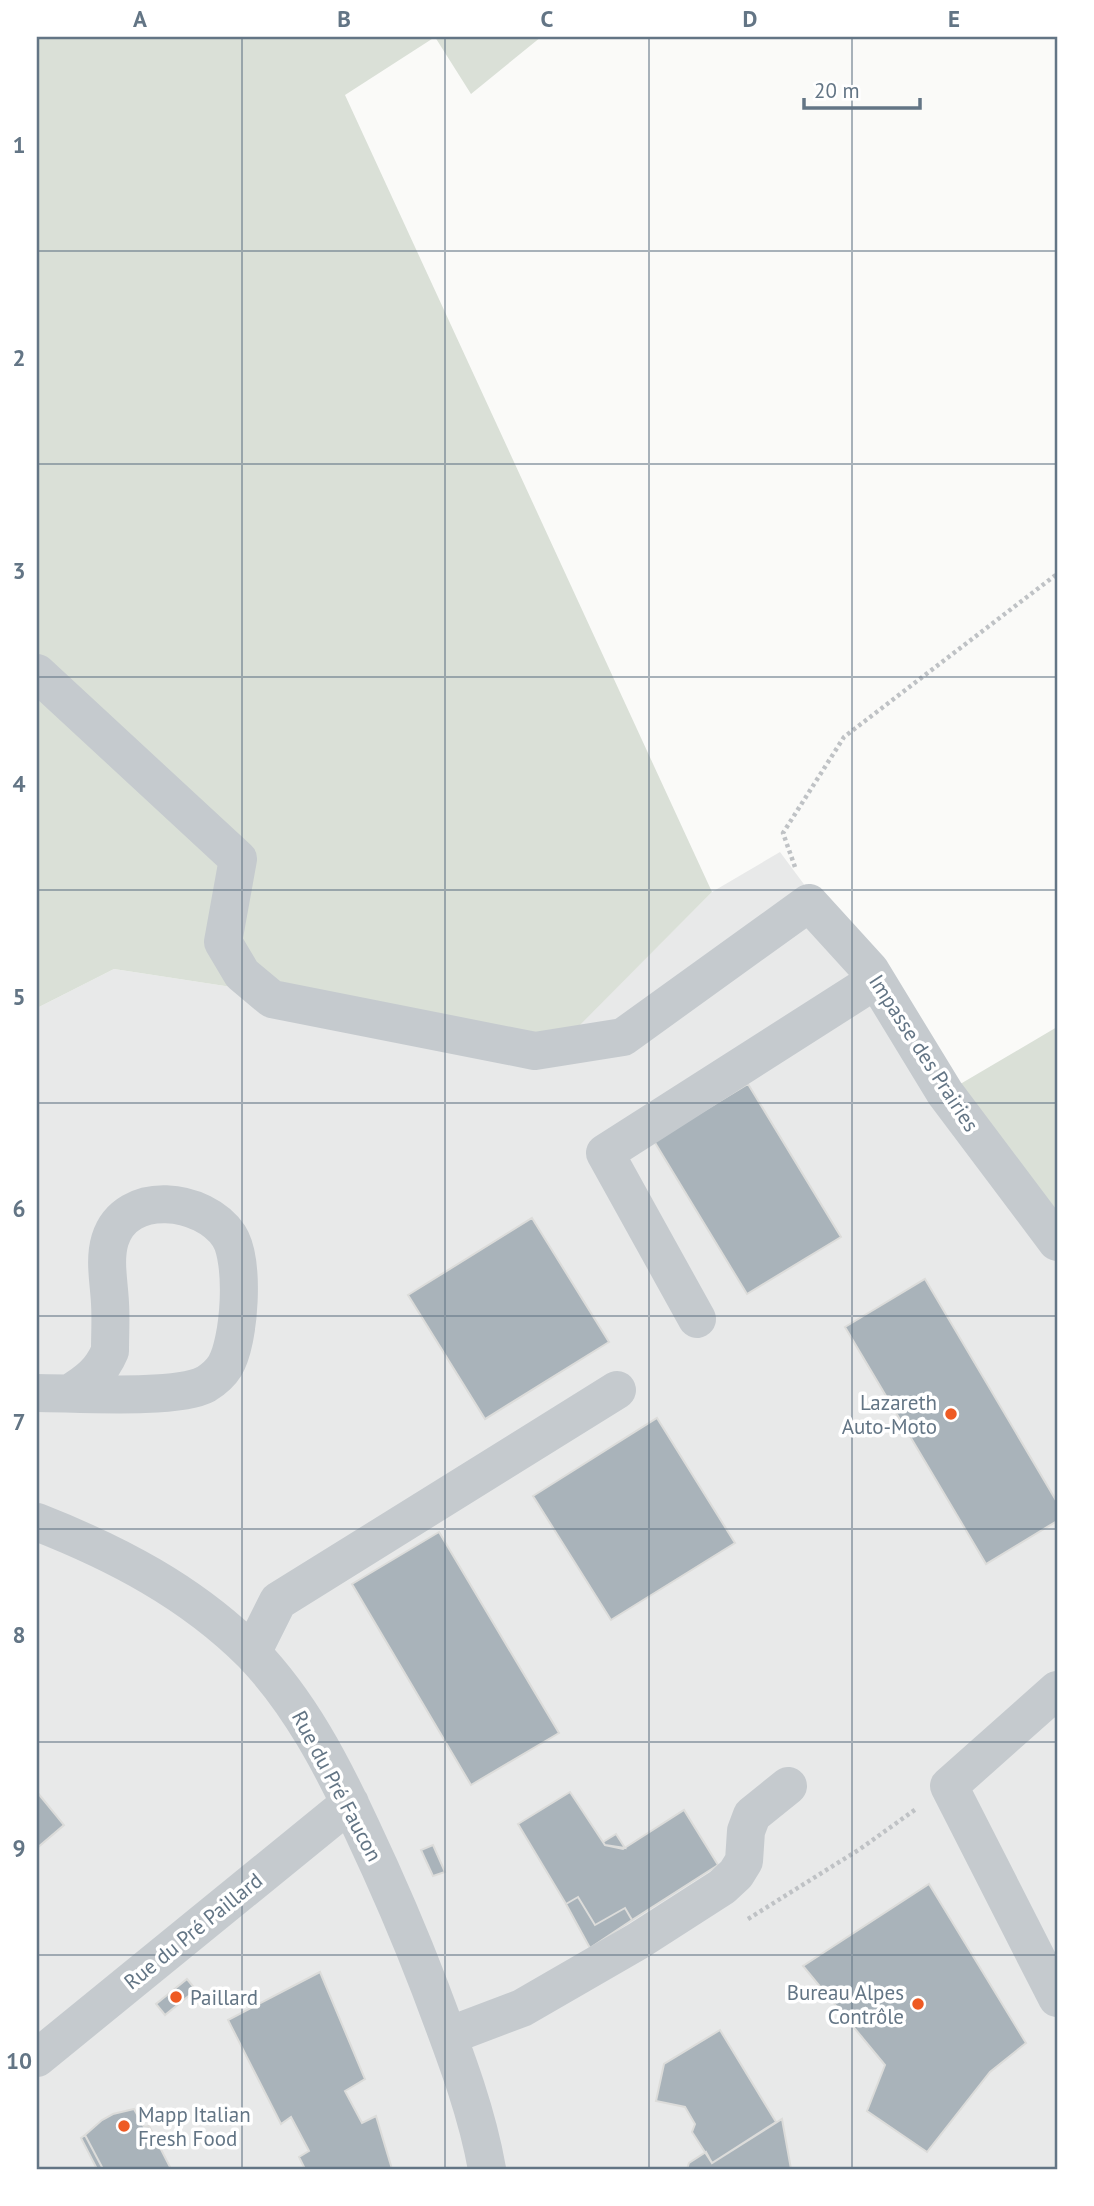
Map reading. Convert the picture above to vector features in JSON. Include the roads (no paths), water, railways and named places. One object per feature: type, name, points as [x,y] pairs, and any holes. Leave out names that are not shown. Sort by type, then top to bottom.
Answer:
[{"type":"street","name":"Impasse des Prairies","points":[[37,673],[238,859],[223,942],[242,974],[272,999],[535,1051],[623,1037],[809,904],[870,970],[945,1093],[1057,1242]]},
{"type":"street","points":[[697,1319],[605,1153],[876,980]]},
{"type":"street","points":[[161,1204],[182,1206],[200,1212],[218,1225],[229,1237],[238,1269],[236,1317],[231,1349],[226,1364],[216,1377],[203,1386],[186,1391],[54,1393],[94,1378],[110,1351],[107,1257],[111,1238],[121,1221],[144,1207],[161,1204]]},
{"type":"street","points":[[252,1653],[278,1601],[617,1390]]},
{"type":"street","name":"Rue du Pré Faucon","points":[[37,1522],[114,1555],[165,1584],[220,1624],[252,1653],[298,1710],[350,1803],[399,1907],[448,2036],[487,2169]]},
{"type":"street","points":[[1057,1690],[949,1786],[1057,1998]]},
{"type":"street","points":[[448,2036],[522,2008],[638,1941],[722,1887],[736,1874],[744,1861],[746,1831],[752,1815],[788,1786]]},
{"type":"street","name":"Rue du Pré Paillard","points":[[37,2058],[350,1803]]},
{"type":"place","name":"Lazareth Auto-Moto","points":[[951,1414]]},
{"type":"place","name":"Paillard","points":[[176,1997]]},
{"type":"place","name":"Bureau Alpes Contrôle","points":[[918,2004]]},
{"type":"place","name":"Mapp Italian Fresh Food","points":[[124,2126]]}]
